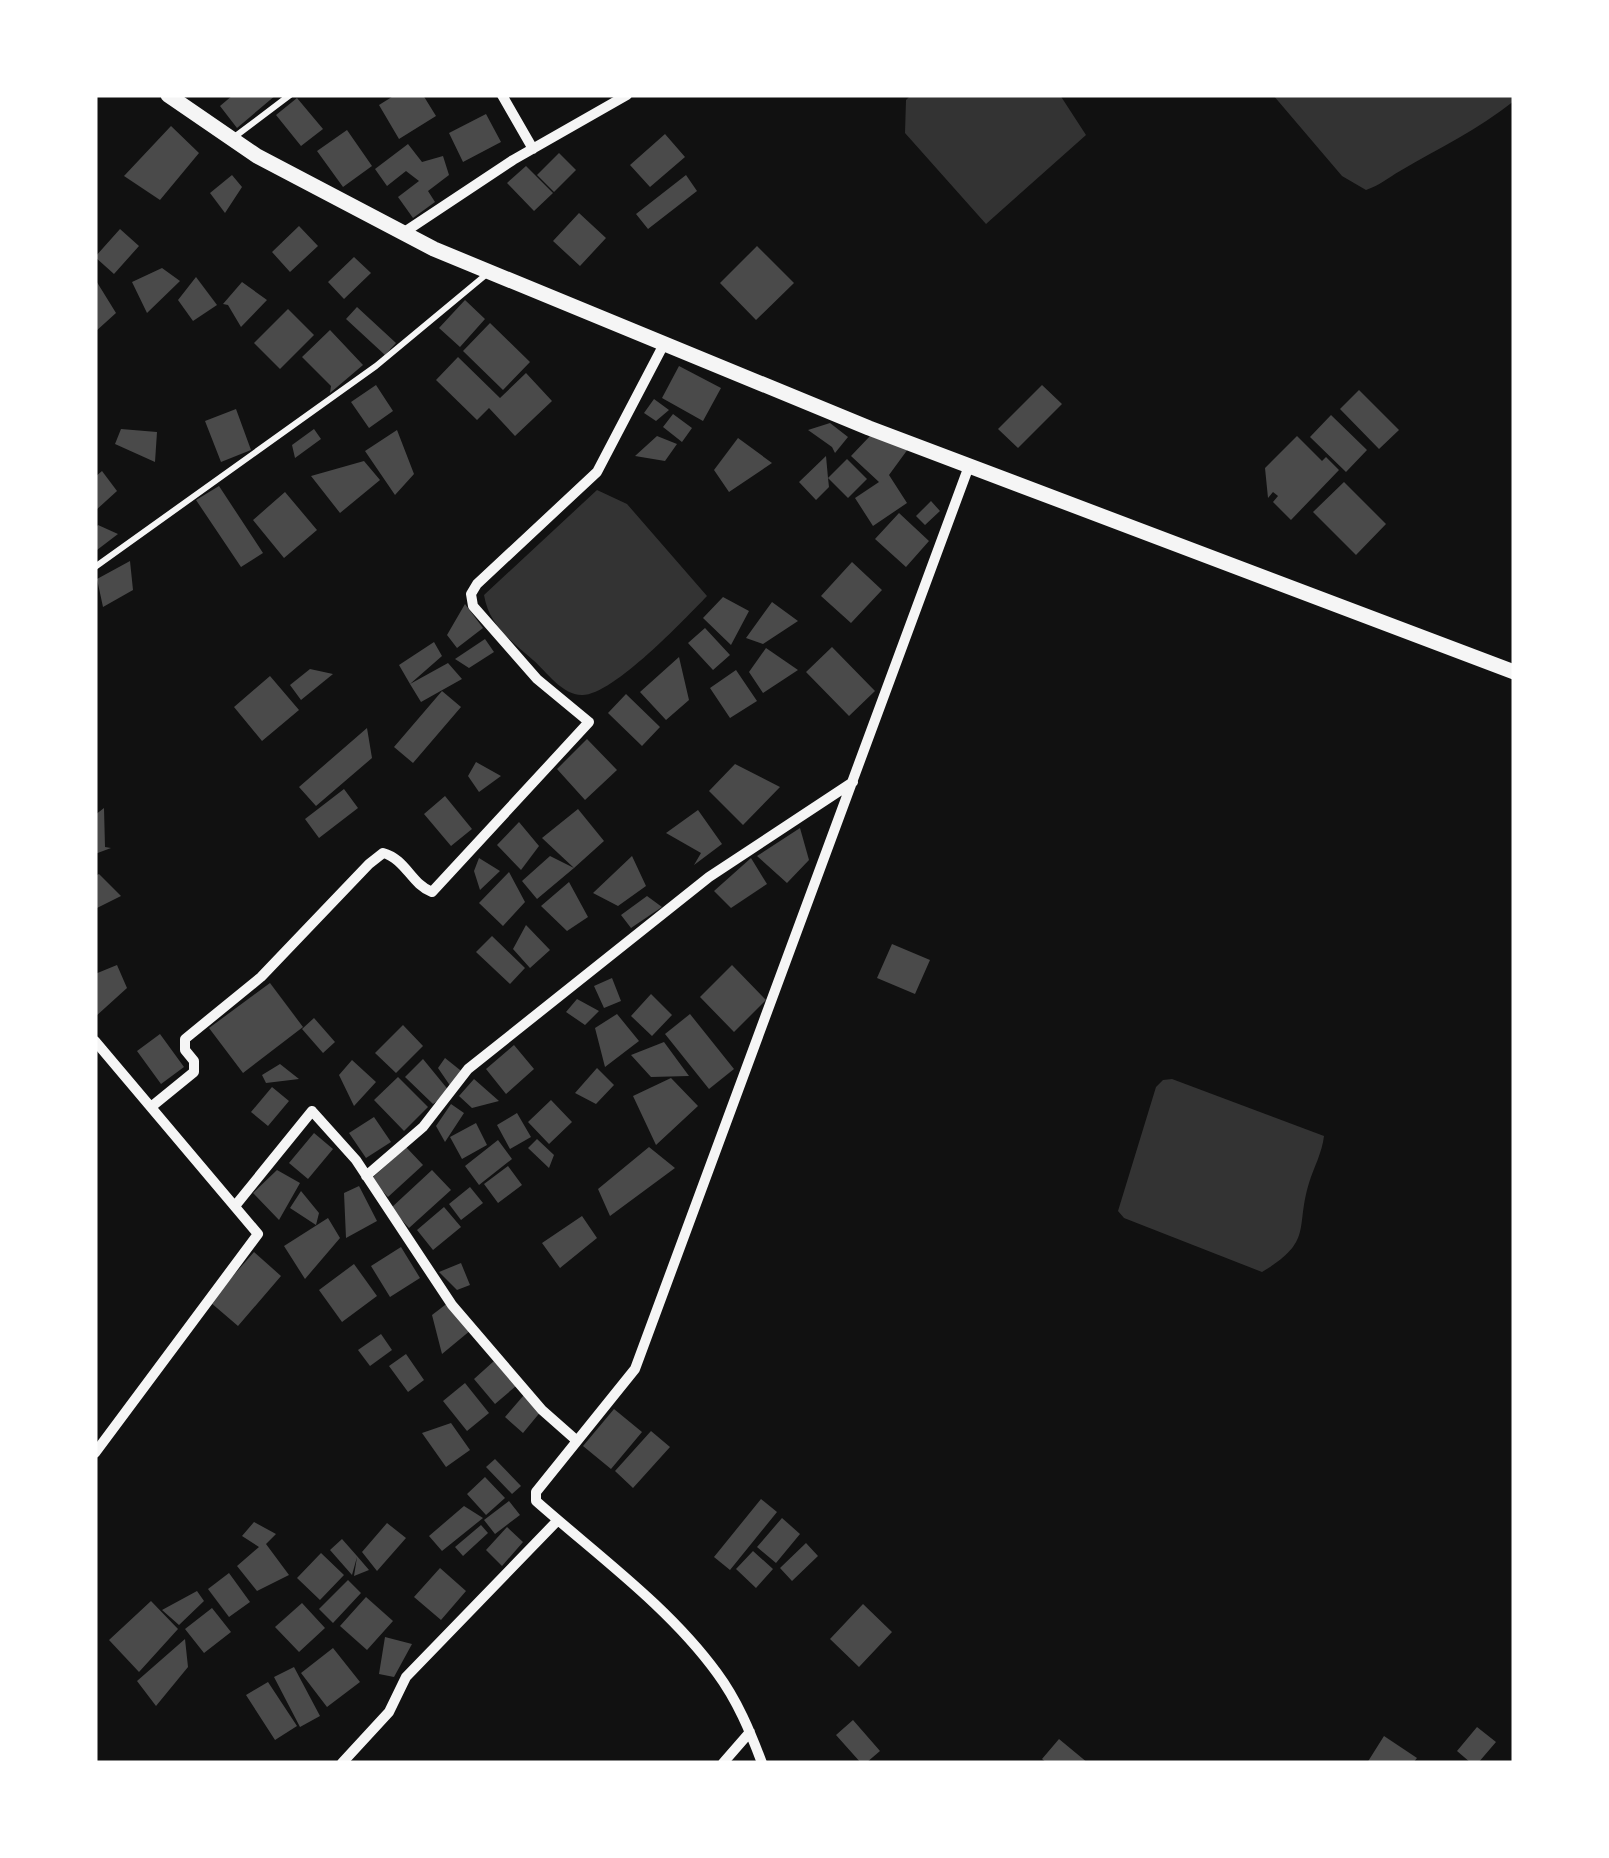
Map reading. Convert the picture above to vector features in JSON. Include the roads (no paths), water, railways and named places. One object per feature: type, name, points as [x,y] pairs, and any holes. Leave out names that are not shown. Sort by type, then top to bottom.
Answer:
[{"type":"street","points":[[168,95],[257,156],[403,233],[488,272],[970,466],[1514,672]]},
{"type":"street","points":[[502,95],[533,149]]},
{"type":"street","points":[[403,233],[533,149],[627,95]]},
{"type":"street","points":[[151,1107],[194,1072],[185,1039],[262,978],[369,864],[383,854],[395,856],[421,888],[432,892],[589,722],[537,679],[473,606],[471,594],[476,584],[597,472],[664,344]]},
{"type":"street","points":[[762,1763],[750,1732],[717,1673],[675,1624],[536,1501],[536,1492],[635,1369],[970,466]]},
{"type":"street","points":[[366,1176],[424,1127],[468,1069],[708,877],[853,782]]},
{"type":"street","points":[[95,1041],[258,1234],[95,1453]]},
{"type":"street","points":[[235,1206],[312,1111],[356,1160],[452,1305],[542,1410],[576,1440]]},
{"type":"street","points":[[342,1763],[389,1712],[406,1677],[558,1520]]},
{"type":"street","points":[[722,1763],[750,1732]]},
{"type":"lane","points":[[232,139],[290,95]]},
{"type":"lane","points":[[95,567],[376,366],[488,272]]}]
